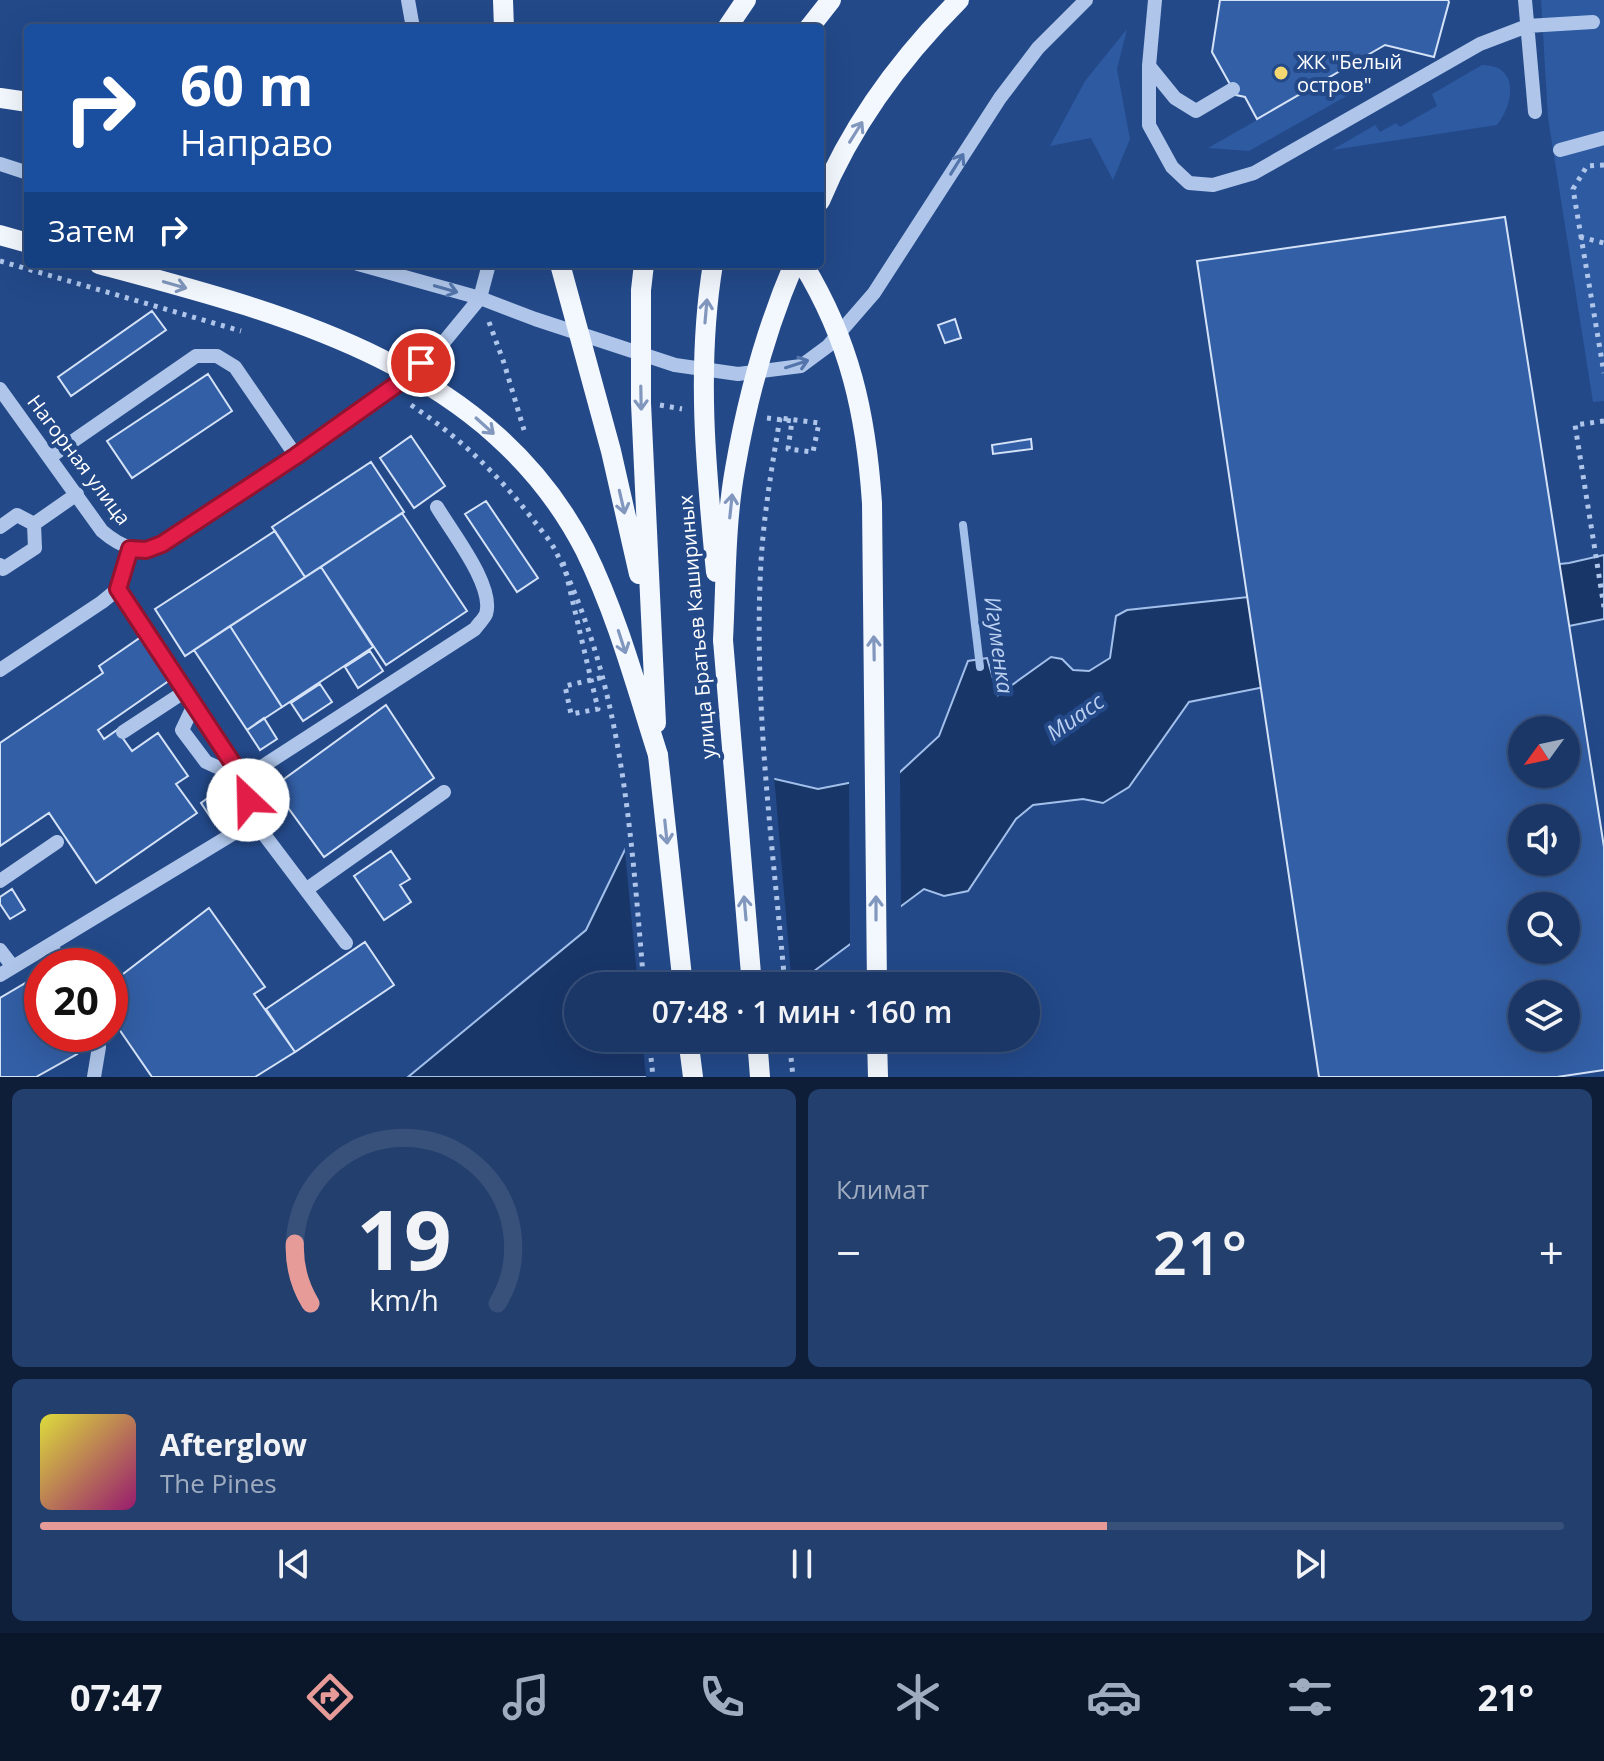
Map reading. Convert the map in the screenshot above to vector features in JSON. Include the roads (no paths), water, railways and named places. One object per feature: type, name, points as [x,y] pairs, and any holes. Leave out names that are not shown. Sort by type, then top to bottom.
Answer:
[{"type":"main road","points":[[503,0],[504,24]]},
{"type":"main road","points":[[730,24],[746,0]]},
{"type":"main road","points":[[812,24],[831,0]]},
{"type":"main road","points":[[824,193],[872,106],[905,61],[959,0]]},
{"type":"main road","points":[[0,98],[24,101]]},
{"type":"main road","points":[[0,235],[24,242]]},
{"type":"main road","points":[[113,268],[232,301],[322,331],[381,357],[435,388],[471,414],[537,478],[584,549],[613,611],[658,755]]},
{"type":"main road","points":[[561,268],[611,451],[650,624]]},
{"type":"main road","name":"улица Братьев Кашириных","points":[[644,268],[641,403],[650,624],[658,755],[681,972]]},
{"type":"main road","name":"улица Братьев Кашириных","points":[[713,268],[703,352],[710,514],[751,972]]},
{"type":"main road","points":[[723,640],[735,469],[759,367],[779,298],[792,268]]},
{"type":"main road","points":[[805,268],[844,345],[862,412],[870,469],[877,972]]},
{"type":"main road","points":[[690,1052],[693,1077]]},
{"type":"main road","points":[[758,1052],[760,1077]]},
{"type":"main road","points":[[877,1052],[878,1077]]},
{"type":"street","points":[[408,0],[412,24]]},
{"type":"street","points":[[372,268],[480,298],[675,365],[738,374],[801,366],[828,346],[874,293],[1000,98],[1038,48],[1086,0]]},
{"type":"street","points":[[1155,0],[1149,66],[1149,125],[1172,167],[1189,183],[1213,185],[1254,173],[1480,44],[1527,26],[1593,22]]},
{"type":"street","points":[[1525,0],[1535,112]]},
{"type":"street","points":[[1149,66],[1175,98],[1196,111],[1233,89]]},
{"type":"street","points":[[1560,150],[1604,138]]},
{"type":"street","points":[[0,164],[24,172]]},
{"type":"street","points":[[0,670],[118,589],[130,549],[146,550],[162,544],[296,456],[400,382],[443,343],[480,298],[488,268]]},
{"type":"street","points":[[50,457],[196,356],[217,356],[235,367],[296,456]]},
{"type":"street","name":"Нагорная улица","points":[[0,389],[102,531],[130,549]]},
{"type":"street","points":[[34,524],[77,494]]},
{"type":"street","points":[[243,779],[475,629],[486,614],[487,596],[480,578],[437,507]]},
{"type":"street","points":[[0,527],[17,515],[34,524]]},
{"type":"street","points":[[0,565],[3,569],[35,548],[34,524]]},
{"type":"street","points":[[118,589],[243,779],[254,821],[346,943]]},
{"type":"street","points":[[123,732],[184,692]]},
{"type":"street","points":[[193,707],[182,730],[206,762],[243,779]]},
{"type":"street","points":[[307,889],[444,792]]},
{"type":"street","points":[[0,950],[7,971],[254,821]]},
{"type":"street","points":[[0,881],[57,842]]},
{"type":"street","points":[[94,1077],[98,1052]]},
{"type":"water","name":"Миасс","points":[[1604,555],[1604,619],[1189,702],[1129,787],[1103,803],[1083,799],[1033,805],[1016,819],[968,891],[944,896],[924,889],[813,972],[564,972],[564,1052],[708,1052],[676,1077],[408,1077],[586,930],[634,831],[762,776],[818,789],[899,773],[939,736],[968,661],[987,658],[998,695],[1051,657],[1062,659],[1073,670],[1089,671],[1110,658],[1116,616],[1127,610],[1569,563]]},
{"type":"waterway","name":"Игуменка","points":[[963,525],[980,667]]},
{"type":"place","name":"ЖК \"Белый остров\"","points":[[1281,73]]}]
